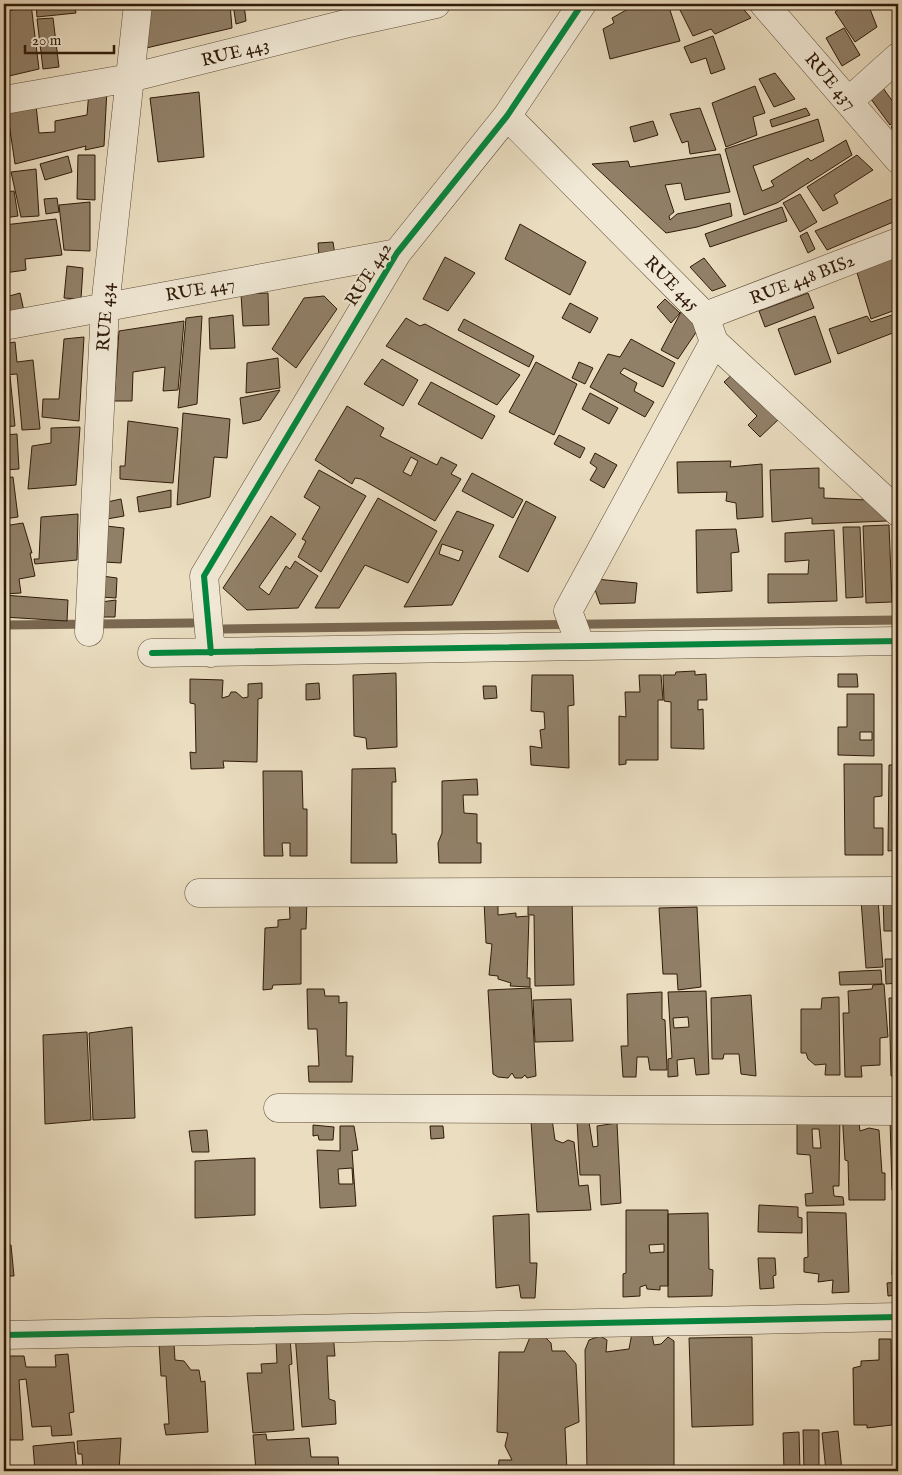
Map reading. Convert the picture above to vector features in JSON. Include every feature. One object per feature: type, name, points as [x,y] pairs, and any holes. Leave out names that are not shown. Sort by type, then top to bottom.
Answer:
[{"type":"street","name":"RUE 434","points":[[89,632],[105,307],[138,4]]},
{"type":"street","name":"RUE 443","points":[[4,100],[130,78],[350,13],[436,4]]},
{"type":"street","name":"RUE 442","points":[[211,653],[204,576],[397,253],[507,116],[582,4]]},
{"type":"street","name":"RUE 437","points":[[764,4],[898,159]]},
{"type":"street","points":[[849,101],[898,56]]},
{"type":"street","name":"RUE 445","points":[[507,116],[705,316],[714,342],[898,512]]},
{"type":"street","name":"RUE 448 BIS2","points":[[705,316],[898,242]]},
{"type":"street","name":"RUE 447","points":[[4,326],[397,253]]},
{"type":"street","points":[[581,646],[568,611],[714,342]]},
{"type":"street","points":[[152,653],[898,641]]},
{"type":"street","points":[[199,893],[898,891]]},
{"type":"street","points":[[278,1108],[898,1111]]},
{"type":"street","points":[[4,1335],[898,1318]]},
{"type":"building","points":[[31,4],[39,69],[9,76],[5,26],[9,26],[6,12]]},
{"type":"building","points":[[36,4],[74,4],[76,13],[37,17]]},
{"type":"building","points":[[147,4],[230,4],[232,28],[142,49]]},
{"type":"building","points":[[233,4],[244,4],[246,21],[236,24]]},
{"type":"building","points":[[637,4],[674,4],[669,7],[680,41],[610,59],[603,29],[614,23],[612,18]]},
{"type":"building","points":[[677,4],[739,4],[751,18],[715,34],[711,29],[693,36]]},
{"type":"building","points":[[838,4],[868,4],[877,27],[855,42],[835,12],[840,8]]},
{"type":"building","points":[[53,18],[59,67],[43,69],[37,19]]},
{"type":"building","points":[[844,28],[860,55],[842,66],[826,38]]},
{"type":"building","points":[[713,36],[725,69],[711,74],[706,58],[691,63],[684,47]]},
{"type":"building","points":[[775,73],[795,99],[774,107],[759,79]]},
{"type":"building","points":[[878,81],[898,109],[898,119],[890,125],[865,91]]},
{"type":"building","points":[[755,86],[765,113],[753,117],[757,135],[726,147],[712,103]]},
{"type":"building","points":[[107,89],[104,146],[85,150],[86,146],[15,164],[7,110],[36,105],[39,133],[55,132],[55,121],[87,115],[89,91]]},
{"type":"building","points":[[199,92],[204,157],[158,162],[150,98]]},
{"type":"building","points":[[700,108],[716,150],[690,154],[688,141],[682,143],[670,114]]},
{"type":"building","points":[[806,108],[810,115],[772,127],[770,120]]},
{"type":"building","points":[[818,119],[824,141],[753,166],[762,191],[774,186],[771,181],[808,158],[811,161],[846,140],[852,155],[777,203],[744,215],[725,149]]},
{"type":"building","points":[[898,120],[898,135],[891,127]]},
{"type":"building","points":[[653,121],[658,135],[634,142],[630,127]]},
{"type":"building","points":[[4,139],[8,171],[4,171]]},
{"type":"building","points":[[720,154],[730,192],[685,200],[681,183],[665,185],[674,212],[669,216],[670,220],[677,214],[730,203],[732,216],[697,227],[666,233],[592,164],[628,161],[630,167]]},
{"type":"building","points":[[78,155],[95,155],[95,200],[77,199]]},
{"type":"building","points":[[857,155],[873,170],[834,195],[838,203],[823,211],[807,187]]},
{"type":"building","points":[[68,156],[72,172],[45,180],[40,164]]},
{"type":"building","points":[[36,169],[39,216],[21,217],[11,172]]},
{"type":"building","points":[[14,191],[18,216],[4,218],[4,192]]},
{"type":"building","points":[[800,194],[817,222],[800,232],[783,203]]},
{"type":"building","points":[[896,197],[898,199],[898,220],[827,250],[815,231]]},
{"type":"building","points":[[57,198],[59,212],[46,214],[44,199]]},
{"type":"building","points":[[90,202],[90,251],[64,250],[59,205]]},
{"type":"building","points":[[782,207],[787,221],[710,247],[705,234]]},
{"type":"building","points":[[56,219],[62,255],[25,259],[26,270],[4,273],[4,225]]},
{"type":"building","points":[[520,224],[586,262],[570,295],[505,259]]},
{"type":"building","points":[[807,232],[815,249],[808,253],[800,236]]},
{"type":"building","points":[[333,242],[335,255],[319,258],[318,243]]},
{"type":"building","points":[[898,256],[898,309],[871,319],[855,266]]},
{"type":"building","points":[[445,257],[475,273],[448,311],[423,299]]},
{"type":"building","points":[[704,258],[726,286],[712,291],[690,267]]},
{"type":"building","points":[[67,266],[83,268],[81,299],[64,298]]},
{"type":"building","points":[[4,286],[6,297],[20,293],[24,311],[4,315]]},
{"type":"building","points":[[268,293],[269,325],[243,326],[241,294]]},
{"type":"building","points":[[808,293],[814,308],[765,327],[759,311]]},
{"type":"building","points":[[324,296],[337,309],[296,368],[272,349],[304,298]]},
{"type":"building","points":[[665,299],[680,313],[671,323],[657,307]]},
{"type":"building","points":[[570,303],[598,318],[590,333],[562,318]]},
{"type":"building","points":[[681,312],[699,328],[678,359],[661,350]]},
{"type":"building","points":[[898,313],[898,331],[838,354],[829,329],[867,316],[871,322]]},
{"type":"building","points":[[233,315],[235,348],[210,349],[209,318]]},
{"type":"building","points":[[202,316],[197,404],[178,408],[186,318]]},
{"type":"building","points":[[815,316],[831,362],[795,375],[778,329]]},
{"type":"building","points":[[406,318],[420,326],[425,324],[520,375],[497,405],[386,346]]},
{"type":"building","points":[[464,319],[534,356],[529,367],[458,330]]},
{"type":"building","points":[[184,321],[178,390],[163,391],[165,367],[133,372],[132,401],[114,401],[119,331]]},
{"type":"building","points":[[84,337],[79,421],[42,417],[43,399],[59,399],[64,339]]},
{"type":"building","points":[[631,339],[675,363],[663,387],[624,368],[620,373],[637,383],[634,391],[654,402],[645,417],[590,387],[608,354],[620,357]]},
{"type":"building","points":[[15,342],[17,362],[33,360],[40,429],[22,430],[17,374],[4,375],[4,344]]},
{"type":"building","points":[[278,358],[280,388],[246,393],[247,363]]},
{"type":"building","points":[[382,359],[418,380],[403,406],[364,384]]},
{"type":"building","points":[[536,362],[577,384],[554,435],[509,412]]},
{"type":"building","points":[[579,362],[593,368],[585,384],[572,378]]},
{"type":"building","points":[[736,371],[781,417],[760,437],[748,425],[757,416],[724,382]]},
{"type":"building","points":[[10,376],[15,426],[4,427],[4,377]]},
{"type":"building","points":[[431,382],[495,416],[482,439],[418,404]]},
{"type":"building","points":[[280,390],[260,420],[243,424],[240,398]]},
{"type":"building","points":[[590,393],[618,408],[609,424],[582,409]]},
{"type":"building","points":[[347,406],[384,428],[380,436],[437,465],[441,457],[457,465],[451,474],[461,479],[435,521],[361,479],[355,478],[352,484],[315,460]],"holes":[[[411,457],[418,461],[411,476],[403,472]]]},
{"type":"building","points":[[183,413],[230,419],[227,458],[214,457],[210,497],[177,505]]},
{"type":"building","points":[[128,421],[178,428],[173,483],[120,479],[120,466],[125,466]]},
{"type":"building","points":[[80,427],[76,485],[28,489],[32,446],[51,443],[51,428]]},
{"type":"building","points":[[17,434],[19,469],[4,470],[4,435]]},
{"type":"building","points":[[559,435],[585,448],[580,458],[554,444]]},
{"type":"building","points":[[595,453],[617,465],[604,488],[590,480],[597,468],[590,463]]},
{"type":"building","points":[[731,461],[730,467],[762,464],[763,517],[737,519],[736,503],[726,501],[727,492],[678,493],[677,462]]},
{"type":"building","points":[[819,468],[819,488],[824,488],[824,498],[867,500],[887,521],[812,524],[812,518],[772,522],[770,470]]},
{"type":"building","points":[[319,470],[366,496],[321,572],[298,557],[306,541],[302,539],[320,507],[304,497]]},
{"type":"building","points":[[472,473],[523,500],[513,518],[462,491]]},
{"type":"building","points":[[13,477],[18,517],[4,519],[4,478]]},
{"type":"building","points":[[171,490],[171,507],[139,512],[137,497]]},
{"type":"building","points":[[378,498],[437,531],[408,583],[365,565],[339,608],[315,608]]},
{"type":"building","points":[[121,499],[124,516],[107,519],[107,502]]},
{"type":"building","points":[[526,501],[556,517],[528,572],[499,557]]},
{"type":"building","points":[[457,511],[494,525],[452,605],[404,607]],"holes":[[[442,544],[463,551],[459,561],[439,554]]]},
{"type":"building","points":[[78,514],[77,560],[35,564],[34,559],[39,559],[41,517]]},
{"type":"building","points":[[271,516],[296,534],[259,587],[269,595],[286,566],[290,569],[295,561],[318,576],[298,608],[247,610],[223,588]]},
{"type":"building","points":[[23,523],[32,553],[30,553],[35,576],[19,579],[21,593],[4,594],[4,526]]},
{"type":"building","points":[[889,525],[892,602],[866,603],[863,526]]},
{"type":"building","points":[[106,526],[124,528],[121,563],[104,562]]},
{"type":"building","points":[[843,527],[860,527],[863,597],[846,598]]},
{"type":"building","points":[[736,529],[739,552],[731,553],[732,591],[697,593],[696,530]]},
{"type":"building","points":[[834,530],[837,601],[768,603],[768,574],[808,574],[809,560],[785,562],[785,533]]},
{"type":"building","points":[[895,569],[898,569],[898,603],[896,603]]},
{"type":"building","points":[[102,576],[117,578],[116,598],[100,597]]},
{"type":"building","points":[[596,579],[637,583],[635,603],[600,604],[593,584]]},
{"type":"building","points":[[4,595],[68,600],[67,621],[4,617]]},
{"type":"building","points":[[116,600],[115,617],[100,617],[101,602]]},
{"type":"building","points":[[695,671],[695,675],[706,674],[707,700],[698,700],[698,710],[703,709],[704,749],[671,748],[671,702],[664,701],[663,675]]},
{"type":"building","points":[[396,673],[397,747],[367,749],[366,738],[354,736],[353,675]]},
{"type":"building","points":[[838,674],[857,674],[858,687],[838,687]]},
{"type":"building","points":[[532,675],[573,675],[574,705],[568,706],[569,768],[531,765],[530,746],[542,748],[540,730],[545,729],[544,712],[531,711]]},
{"type":"building","points":[[639,675],[661,675],[663,700],[658,700],[658,760],[626,760],[626,764],[619,765],[619,716],[626,717],[625,692],[640,692]]},
{"type":"building","points":[[190,679],[223,680],[222,698],[229,696],[231,692],[236,692],[243,698],[248,697],[248,684],[262,683],[262,698],[258,699],[257,762],[223,761],[224,768],[191,769],[190,752],[196,753],[195,704],[190,703]]},
{"type":"building","points":[[319,683],[320,699],[306,700],[306,684]]},
{"type":"building","points":[[483,686],[496,686],[497,698],[484,699]]},
{"type":"building","points":[[847,694],[874,694],[874,756],[838,755],[838,727],[847,727]],"holes":[[[860,732],[872,732],[872,740],[860,740]]]},
{"type":"building","points":[[844,764],[882,764],[882,796],[874,797],[874,828],[883,828],[883,855],[845,855]]},
{"type":"building","points":[[889,765],[898,765],[898,850],[888,851]]},
{"type":"building","points":[[395,768],[396,782],[392,782],[392,834],[396,834],[397,863],[351,863],[352,769]]},
{"type":"building","points":[[263,771],[302,771],[303,809],[307,809],[307,856],[290,856],[290,843],[282,843],[283,856],[264,856]]},
{"type":"building","points":[[477,779],[478,795],[463,795],[464,813],[477,814],[477,843],[481,843],[481,863],[439,863],[438,843],[442,833],[442,781]]},
{"type":"building","points":[[898,895],[898,931],[884,931],[883,896]]},
{"type":"building","points":[[289,897],[307,899],[306,929],[301,929],[301,984],[273,985],[272,989],[263,990],[265,928],[278,927],[278,920],[290,919]]},
{"type":"building","points":[[572,898],[574,985],[535,986],[534,915],[528,915],[528,899]]},
{"type":"building","points":[[878,899],[883,967],[866,968],[861,900]]},
{"type":"building","points":[[484,901],[498,901],[498,915],[516,913],[516,917],[529,916],[527,978],[530,978],[530,987],[510,986],[511,983],[498,979],[498,976],[489,975],[492,944],[486,943]]},
{"type":"building","points":[[697,907],[701,987],[678,990],[677,974],[663,974],[659,908]]},
{"type":"building","points":[[885,959],[898,959],[898,983],[886,984]]},
{"type":"building","points":[[881,970],[882,984],[840,985],[839,972]]},
{"type":"building","points":[[884,984],[888,1037],[880,1038],[880,1065],[861,1066],[862,1077],[845,1077],[843,1013],[849,1013],[848,991],[872,989],[873,985]]},
{"type":"building","points":[[531,988],[536,1076],[527,1078],[525,1075],[522,1078],[515,1078],[512,1073],[508,1078],[498,1077],[493,1074],[488,990]]},
{"type":"building","points":[[307,989],[324,989],[325,996],[339,996],[339,1003],[347,1002],[346,1056],[353,1056],[352,1082],[309,1082],[308,1066],[319,1066],[317,1029],[308,1029]]},
{"type":"building","points":[[706,991],[709,1074],[696,1075],[694,1058],[677,1060],[678,1076],[668,1077],[668,1059],[672,1058],[668,992]],"holes":[[[688,1017],[689,1027],[674,1028],[673,1018]]]},
{"type":"building","points":[[662,992],[662,1019],[665,1020],[667,1070],[650,1070],[648,1057],[637,1057],[636,1077],[623,1077],[621,1046],[628,1046],[627,994]]},
{"type":"building","points":[[751,995],[756,1076],[741,1074],[739,1054],[724,1054],[723,1059],[712,1059],[711,998]]},
{"type":"building","points":[[839,997],[840,1075],[825,1075],[826,1064],[815,1065],[808,1059],[806,1053],[801,1053],[801,1009],[821,1009],[822,998]]},
{"type":"building","points":[[889,998],[898,998],[898,1076],[891,1076]]},
{"type":"building","points":[[571,999],[573,1041],[535,1042],[533,1000]]},
{"type":"building","points":[[132,1027],[135,1118],[93,1120],[89,1033]]},
{"type":"building","points":[[87,1032],[91,1120],[45,1124],[43,1035]]},
{"type":"building","points":[[842,1112],[858,1113],[860,1131],[869,1128],[879,1130],[882,1173],[885,1173],[885,1200],[849,1200],[848,1161],[845,1160]]},
{"type":"building","points":[[840,1113],[839,1186],[833,1186],[834,1196],[843,1197],[844,1205],[806,1206],[805,1194],[813,1193],[810,1155],[797,1154],[797,1114]],"holes":[[[812,1129],[819,1129],[821,1148],[813,1148]]]},
{"type":"building","points":[[552,1119],[555,1140],[563,1143],[568,1140],[574,1142],[579,1186],[588,1185],[591,1210],[537,1212],[531,1121]]},
{"type":"building","points":[[890,1119],[898,1119],[898,1190],[892,1190]]},
{"type":"building","points":[[577,1121],[589,1122],[593,1147],[598,1146],[597,1126],[617,1123],[621,1203],[601,1205],[600,1175],[580,1175]]},
{"type":"building","points":[[313,1125],[334,1127],[333,1140],[319,1140],[318,1135],[313,1136]]},
{"type":"building","points":[[340,1126],[354,1126],[358,1150],[352,1151],[356,1206],[320,1208],[317,1150],[340,1151]],"holes":[[[352,1168],[353,1184],[339,1184],[338,1169]]]},
{"type":"building","points":[[430,1126],[443,1126],[444,1138],[431,1139]]},
{"type":"building","points":[[207,1130],[209,1152],[192,1152],[189,1131]]},
{"type":"building","points":[[255,1158],[255,1215],[195,1218],[195,1161]]},
{"type":"building","points":[[759,1205],[798,1207],[798,1217],[802,1218],[802,1233],[758,1232]]},
{"type":"building","points":[[626,1210],[668,1210],[668,1286],[660,1286],[660,1290],[647,1289],[646,1285],[640,1287],[640,1296],[623,1297],[623,1274],[626,1273]],"holes":[[[664,1244],[664,1252],[650,1253],[649,1245]]]},
{"type":"building","points":[[807,1212],[846,1213],[849,1292],[832,1293],[833,1280],[818,1282],[819,1274],[804,1272],[804,1258],[808,1257]]},
{"type":"building","points":[[708,1213],[709,1269],[713,1270],[712,1296],[668,1297],[668,1214]]},
{"type":"building","points":[[898,1213],[898,1275],[892,1275],[893,1214]]},
{"type":"building","points":[[529,1214],[530,1263],[537,1263],[535,1298],[521,1298],[519,1285],[496,1288],[493,1216]]},
{"type":"building","points":[[4,1245],[11,1245],[14,1276],[4,1276]]},
{"type":"building","points":[[758,1258],[775,1258],[776,1275],[773,1276],[774,1288],[760,1289]]},
{"type":"building","points":[[898,1282],[898,1295],[888,1296],[887,1283]]},
{"type":"building","points":[[333,1333],[335,1356],[327,1356],[329,1399],[335,1401],[336,1424],[302,1427],[295,1334]]},
{"type":"building","points":[[632,1333],[652,1335],[654,1345],[661,1344],[668,1337],[674,1341],[674,1471],[587,1471],[585,1350],[589,1340],[600,1336],[607,1340],[606,1352],[629,1349]]},
{"type":"building","points":[[530,1337],[545,1337],[551,1343],[552,1351],[565,1351],[576,1364],[579,1422],[565,1428],[567,1471],[498,1471],[499,1460],[512,1460],[505,1446],[508,1433],[497,1432],[499,1352],[524,1352]]},
{"type":"building","points":[[752,1337],[753,1425],[692,1427],[689,1338]]},
{"type":"building","points":[[290,1338],[292,1364],[289,1365],[294,1430],[253,1433],[247,1373],[262,1373],[261,1364],[277,1363],[276,1340]]},
{"type":"building","points":[[879,1339],[891,1339],[892,1425],[867,1428],[867,1425],[854,1425],[853,1368],[861,1366],[861,1361],[879,1360]]},
{"type":"building","points":[[159,1344],[174,1344],[175,1360],[184,1361],[191,1370],[199,1370],[201,1382],[205,1381],[208,1432],[166,1435],[164,1424],[169,1424],[166,1376],[161,1376]]},
{"type":"building","points":[[68,1354],[74,1412],[69,1413],[72,1435],[52,1436],[51,1426],[32,1427],[26,1379],[19,1380],[23,1440],[10,1440],[8,1424],[4,1425],[4,1356],[24,1356],[26,1367],[56,1367],[55,1355]]},
{"type":"building","points":[[803,1430],[819,1430],[819,1471],[804,1471]]},
{"type":"building","points":[[838,1431],[842,1471],[826,1471],[822,1433]]},
{"type":"building","points":[[799,1432],[800,1471],[784,1471],[783,1433]]},
{"type":"building","points":[[266,1434],[267,1440],[309,1438],[311,1457],[338,1457],[339,1471],[256,1471],[253,1435]]},
{"type":"building","points":[[121,1438],[119,1471],[83,1471],[82,1454],[78,1454],[77,1441]]},
{"type":"building","points":[[74,1442],[77,1471],[35,1471],[33,1446]]},
{"type":"waterway","points":[[224,629],[898,620]]},
{"type":"waterway","points":[[4,625],[192,623]]},
{"type":"cycle path","points":[[211,653],[204,576],[397,253],[507,116],[582,4]]},
{"type":"cycle path","points":[[152,653],[898,641]]},
{"type":"cycle path","points":[[4,1335],[898,1317]]}]
